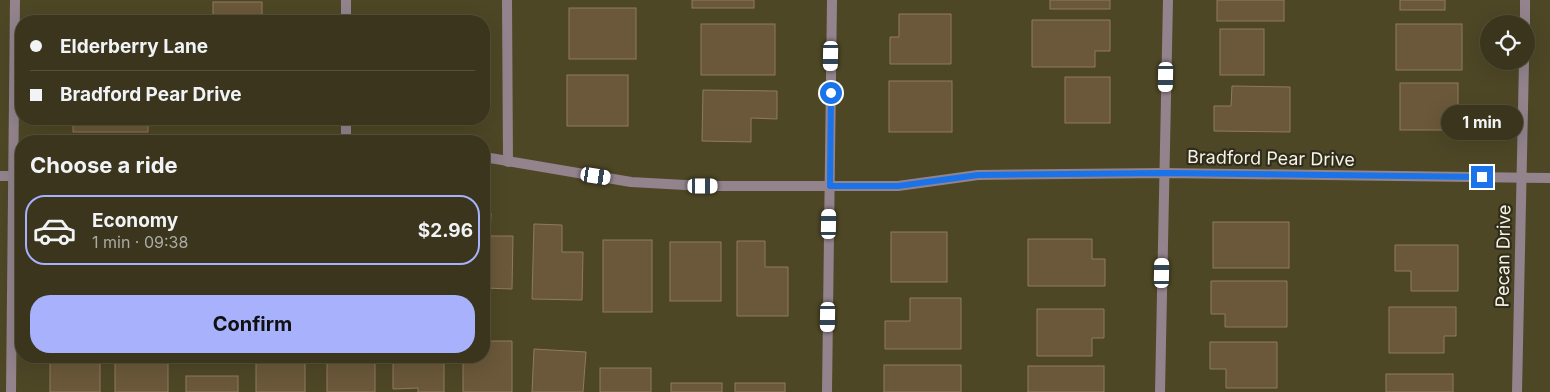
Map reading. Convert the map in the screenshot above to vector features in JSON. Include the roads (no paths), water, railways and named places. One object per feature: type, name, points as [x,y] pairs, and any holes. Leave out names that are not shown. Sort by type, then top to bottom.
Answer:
[{"type":"street","points":[[15,0],[15,15]]},
{"type":"street","points":[[346,0],[346,15]]},
{"type":"street","points":[[507,0],[508,162]]},
{"type":"street","points":[[828,392],[832,0]]},
{"type":"street","points":[[1160,392],[1168,0]]},
{"type":"street","points":[[1525,0],[1525,15]]},
{"type":"street","name":"Pecan Drive","points":[[1517,392],[1524,70]]},
{"type":"street","name":"Bradford Pear Drive","points":[[490,158],[631,182],[703,186],[898,186],[978,175],[1164,173],[1550,178]]},
{"type":"street","points":[[0,176],[15,176]]},
{"type":"street","points":[[11,392],[15,269]]}]
